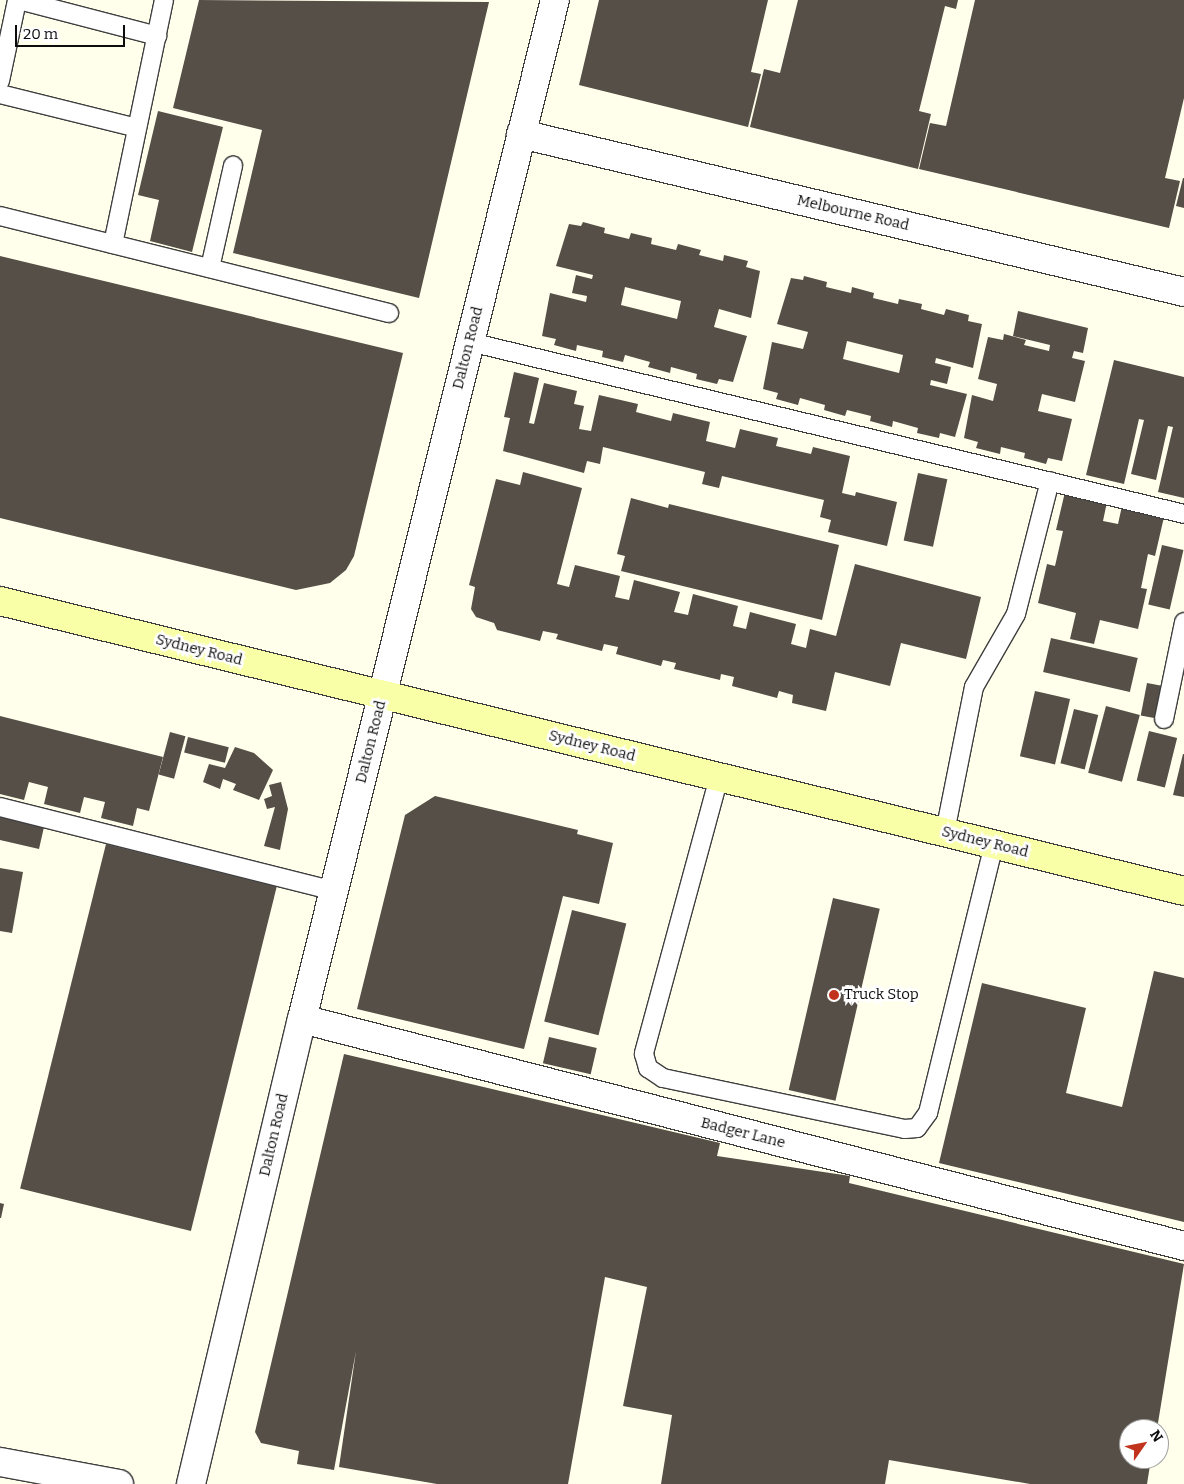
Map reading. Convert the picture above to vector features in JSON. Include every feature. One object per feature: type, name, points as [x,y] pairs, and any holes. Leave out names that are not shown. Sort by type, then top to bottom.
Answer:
[{"type":"main road","name":"Sydney Road","points":[[0,601],[1184,891]]},
{"type":"street","name":"Dalton Road","points":[[191,1484],[302,1019],[555,0]]},
{"type":"street","name":"Melbourne Road","points":[[521,134],[1184,292]]},
{"type":"street","name":"Badger Lane","points":[[302,1019],[1184,1246]]},
{"type":"street","points":[[0,1462],[119,1484]]},
{"type":"lane","points":[[0,81],[18,0],[157,36]]},
{"type":"lane","points":[[113,244],[164,0]]},
{"type":"lane","points":[[0,94],[138,128]]},
{"type":"lane","points":[[210,268],[233,166]]},
{"type":"lane","points":[[0,216],[389,313]]},
{"type":"lane","points":[[470,342],[1184,514]]},
{"type":"lane","points":[[945,832],[974,687],[1016,614],[1050,481]]},
{"type":"lane","points":[[1164,719],[1184,622]]},
{"type":"lane","points":[[718,777],[644,1054],[648,1068],[663,1078],[905,1129],[917,1128],[928,1113],[994,844]]},
{"type":"lane","points":[[0,807],[334,891]]},
{"type":"building","points":[[199,0],[489,2],[419,298],[233,253],[262,130],[173,108]]},
{"type":"building","points":[[599,0],[768,0],[751,72],[761,74],[748,127],[579,85]]},
{"type":"building","points":[[798,0],[958,0],[956,9],[945,6],[919,111],[931,114],[918,169],[750,127],[764,69],[780,73]]},
{"type":"building","points":[[975,0],[1184,0],[1184,98],[1165,178],[1180,181],[1169,228],[919,169],[930,123],[946,126]]},
{"type":"building","points":[[158,111],[223,127],[192,252],[150,241],[159,200],[138,195]]},
{"type":"building","points":[[1184,178],[1184,208],[1176,206]]},
{"type":"building","points":[[583,222],[605,228],[604,233],[629,239],[631,233],[652,238],[651,244],[676,250],[678,244],[701,250],[699,255],[723,261],[724,255],[748,261],[746,267],[760,271],[751,318],[719,309],[714,327],[747,336],[733,382],[719,379],[717,384],[696,379],[697,374],[671,367],[670,373],[648,367],[650,362],[625,355],[623,362],[602,357],[603,351],[577,345],[576,351],[554,345],[556,339],[542,336],[550,293],[586,302],[587,296],[572,293],[576,275],[592,279],[593,275],[556,266],[569,224],[581,226]],"holes":[[[625,287],[681,301],[677,319],[621,305]]]},
{"type":"building","points":[[0,256],[403,353],[354,556],[346,570],[330,583],[296,590],[0,518]]},
{"type":"building","points":[[804,276],[827,282],[826,287],[851,293],[852,287],[874,293],[873,298],[898,304],[899,299],[922,304],[921,309],[944,315],[946,309],[969,315],[968,321],[982,324],[973,368],[936,358],[935,363],[951,367],[947,384],[931,380],[930,385],[967,394],[955,437],[940,433],[939,438],[917,433],[918,428],[893,421],[892,427],[870,421],[871,416],[847,410],[845,416],[824,410],[825,405],[800,398],[798,405],[776,399],[778,393],[763,389],[772,342],[803,349],[808,332],[777,324],[791,278],[803,280]],"holes":[[[847,341],[903,355],[899,373],[843,359]]]},
{"type":"building","points":[[1018,311],[1088,328],[1083,353],[1074,351],[1072,358],[1085,361],[1075,402],[1042,394],[1038,411],[1072,419],[1062,461],[1048,458],[1046,464],[1024,458],[1025,453],[1001,447],[1000,454],[976,448],[978,442],[964,438],[972,395],[993,401],[997,384],[978,379],[988,337],[1003,340],[1004,334],[1026,340],[1024,345],[1049,351],[1050,345],[1013,336]]},
{"type":"building","points":[[1114,360],[1184,377],[1184,498],[1158,492],[1173,427],[1168,426],[1156,480],[1131,474],[1144,420],[1139,419],[1124,484],[1086,475]]},
{"type":"building","points":[[514,372],[539,378],[529,423],[534,424],[544,383],[577,391],[574,404],[584,406],[579,429],[591,431],[599,395],[638,404],[636,412],[671,421],[673,413],[710,422],[706,441],[735,448],[740,429],[778,438],[776,446],[811,454],[813,447],[850,456],[842,493],[855,496],[856,492],[897,502],[887,546],[828,532],[831,520],[820,517],[824,500],[722,476],[719,488],[702,484],[705,472],[603,447],[600,464],[587,461],[584,473],[503,451],[510,418],[504,417]]},
{"type":"building","points":[[523,472],[582,488],[557,584],[569,587],[575,565],[620,576],[615,597],[629,600],[634,580],[680,592],[674,612],[688,615],[693,594],[738,606],[733,626],[746,629],[750,612],[796,624],[791,644],[806,648],[810,629],[836,636],[855,564],[981,597],[966,659],[901,643],[890,686],[835,672],[826,711],[792,703],[793,695],[779,691],[777,698],[732,686],[734,677],[721,674],[720,680],[674,669],[676,663],[663,660],[661,666],[616,654],[618,647],[604,644],[602,651],[556,639],[558,634],[543,631],[540,641],[497,630],[494,623],[476,617],[471,609],[475,587],[469,585],[496,479],[520,485]]},
{"type":"building","points":[[918,473],[947,479],[933,547],[904,540]]},
{"type":"building","points":[[1065,492],[1107,502],[1103,521],[1118,524],[1122,506],[1164,517],[1155,556],[1148,554],[1141,588],[1147,589],[1138,629],[1100,620],[1094,644],[1070,639],[1076,613],[1038,603],[1047,564],[1055,566],[1063,531],[1056,530]]},
{"type":"building","points":[[631,498],[668,508],[669,504],[839,545],[822,620],[621,571],[625,556],[617,554]]},
{"type":"building","points":[[1162,545],[1183,550],[1170,609],[1148,604]]},
{"type":"building","points":[[1051,638],[1138,658],[1130,692],[1043,672]]},
{"type":"building","points":[[1147,683],[1162,686],[1155,718],[1141,715]]},
{"type":"building","points":[[1035,691],[1070,699],[1055,764],[1020,756]]},
{"type":"building","points":[[1106,706],[1140,715],[1122,782],[1088,773]]},
{"type":"building","points":[[1074,709],[1098,715],[1085,769],[1060,763]]},
{"type":"building","points":[[0,716],[163,757],[149,811],[137,808],[133,826],[101,818],[105,802],[84,797],[80,813],[44,804],[48,787],[29,782],[24,800],[0,794]]},
{"type":"building","points":[[1149,731],[1177,738],[1165,788],[1137,780]]},
{"type":"building","points":[[170,732],[185,736],[174,779],[159,775]]},
{"type":"building","points":[[188,737],[229,747],[225,763],[184,753]]},
{"type":"building","points":[[235,747],[254,753],[273,770],[259,800],[233,790],[236,784],[223,779],[220,789],[203,782],[209,764],[225,768]]},
{"type":"building","points":[[1184,754],[1184,797],[1173,795]]},
{"type":"building","points":[[281,782],[288,809],[280,850],[264,846],[275,807],[267,809],[264,799],[272,796],[269,785]]},
{"type":"building","points":[[435,796],[578,830],[577,834],[613,843],[599,904],[563,896],[524,1049],[357,1009],[405,815]]},
{"type":"building","points":[[0,816],[44,827],[39,849],[0,840]]},
{"type":"building","points":[[106,844],[277,887],[191,1231],[20,1188]]},
{"type":"building","points":[[0,868],[23,872],[12,933],[0,931]]},
{"type":"building","points":[[833,898],[880,909],[835,1101],[789,1090]]},
{"type":"building","points":[[572,910],[626,924],[599,1035],[544,1022]]},
{"type":"building","points":[[1154,971],[1184,978],[1184,1222],[939,1163],[982,983],[1086,1008],[1066,1093],[1122,1107]]},
{"type":"building","points":[[549,1037],[597,1048],[591,1074],[543,1063]]},
{"type":"building","points":[[344,1054],[720,1143],[717,1156],[850,1176],[849,1183],[1184,1264],[1159,1419],[1119,1419],[1119,1469],[1149,1469],[1147,1484],[1030,1484],[889,1460],[885,1484],[661,1484],[672,1415],[623,1406],[647,1287],[605,1277],[568,1484],[437,1484],[339,1467],[356,1351],[334,1470],[297,1464],[299,1451],[261,1443],[255,1432]]},
{"type":"building","points":[[0,1203],[4,1204],[1,1218],[0,1218]]},
{"type":"place","name":"Truck Stop","points":[[834,995]]}]
